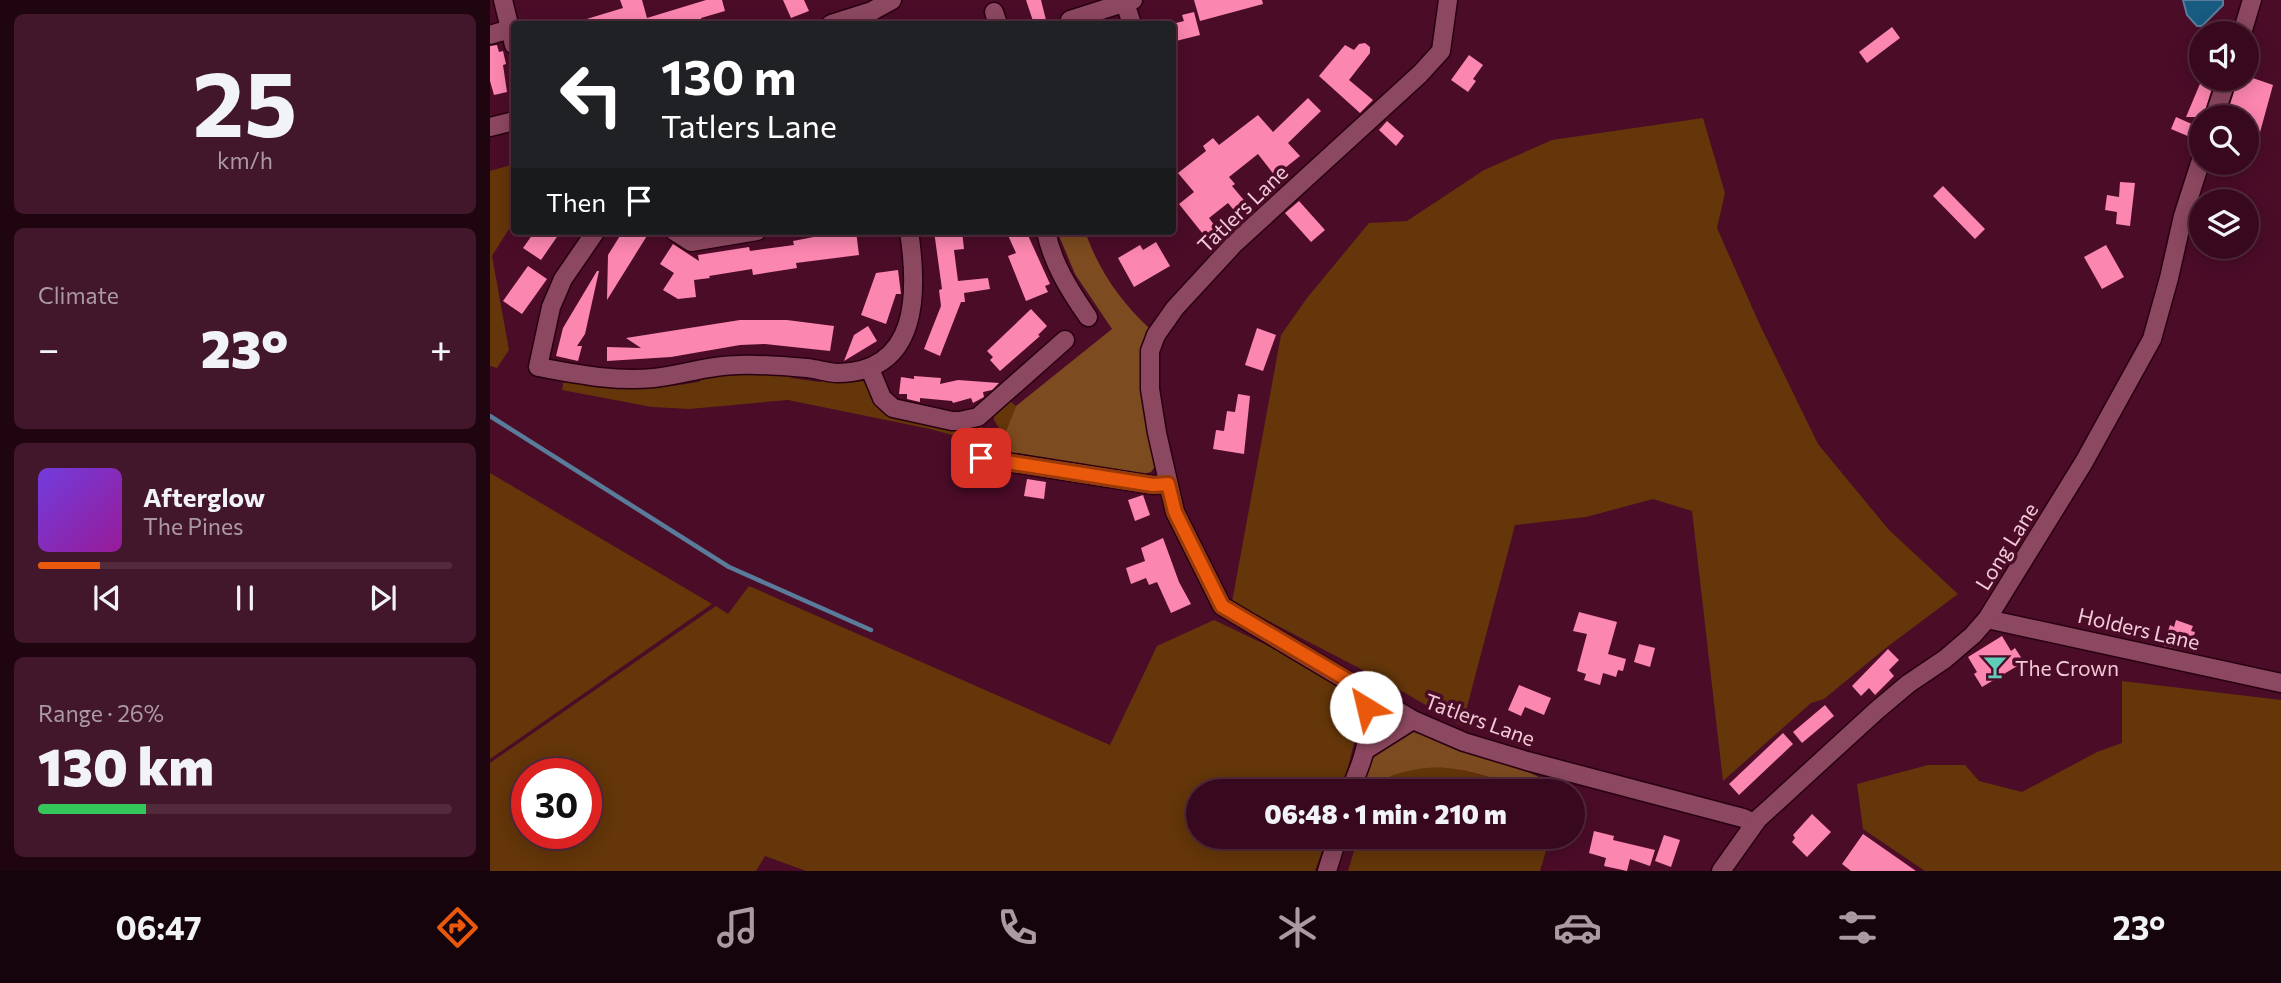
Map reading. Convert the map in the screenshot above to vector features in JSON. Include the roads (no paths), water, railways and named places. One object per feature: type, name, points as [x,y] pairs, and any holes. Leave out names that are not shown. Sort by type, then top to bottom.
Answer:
[{"type":"street","points":[[503,0],[511,33]]},
{"type":"street","points":[[837,21],[870,5],[892,0]]},
{"type":"street","name":"Tatlers Lane","points":[[1448,0],[1441,51],[1420,75],[1236,243],[1175,308],[1156,335],[1150,351],[1150,389],[1175,512],[1222,606],[1413,720],[1464,741],[1527,761],[1754,823]]},
{"type":"street","points":[[2246,21],[2252,0]]},
{"type":"street","points":[[1070,20],[1129,2],[1132,21]]},
{"type":"street","points":[[490,35],[511,37]]},
{"type":"street","points":[[490,127],[511,122]]},
{"type":"street","name":"Long Lane","points":[[1721,871],[1754,823],[1876,711],[1954,651],[1987,619],[2084,463],[2152,339],[2196,175]]},
{"type":"street","points":[[593,235],[563,279],[551,307],[538,367],[618,380],[735,365],[808,368],[834,373],[870,369],[892,351],[910,314],[915,275],[910,235]]},
{"type":"street","points":[[680,235],[691,242],[733,235]]},
{"type":"street","points":[[1047,235],[1063,278],[1088,317]]},
{"type":"street","points":[[870,369],[882,398],[893,408],[952,421],[970,420],[978,417],[1065,340]]},
{"type":"street","points":[[981,458],[1153,485],[1168,484]]},
{"type":"street","name":"Holders Lane","points":[[1987,619],[2281,683]]},
{"type":"street","points":[[1355,779],[1367,749],[1369,723],[1361,688]]},
{"type":"street","points":[[1367,749],[1413,720]]},
{"type":"street","points":[[1327,871],[1334,849]]},
{"type":"water","points":[[2183,0],[2223,0],[2223,5],[2207,21],[2192,21],[2187,15]]},
{"type":"waterway","points":[[490,416],[729,567],[871,630]]},
{"type":"place","name":"The Crown","points":[[1995,667]]}]
